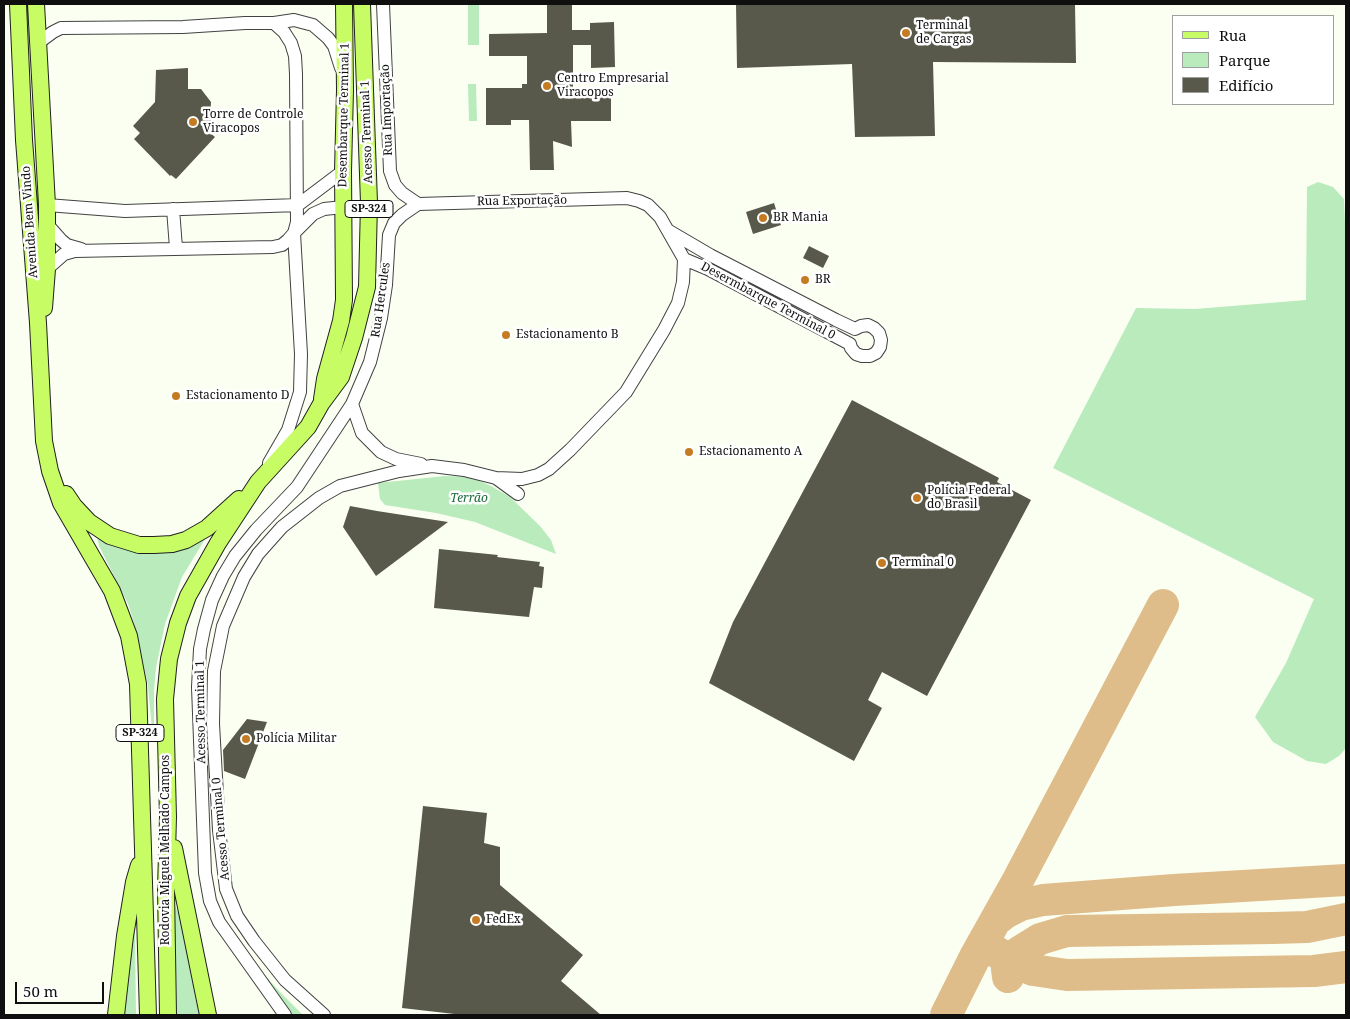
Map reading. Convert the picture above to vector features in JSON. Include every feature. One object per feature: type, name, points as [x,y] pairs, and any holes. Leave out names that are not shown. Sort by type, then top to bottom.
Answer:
[{"type":"main road","name":"Avenida Bem Vindo","points":[[18,4],[24,140],[38,323],[44,441]]},
{"type":"main road","points":[[36,4],[47,205],[46,296],[44,310],[38,323]]},
{"type":"main road","name":"Desembarque Terminal 1","points":[[322,404],[325,378],[342,321],[344,300],[344,4]]},
{"type":"main road","name":"Acesso Terminal 1","points":[[308,427],[341,377],[354,338],[367,287],[369,203],[362,4]]},
{"type":"main road","name":"Rodovia Miguel Melhado Campos","points":[[168,1015],[166,898],[168,817],[165,698],[169,659],[178,623],[188,596],[218,543],[258,482],[308,427]]},
{"type":"main road","name":"Rodovia Miguel Melhado Campos","points":[[44,441],[50,471],[61,503],[112,591],[129,636],[138,684],[148,1015]]},
{"type":"main road","points":[[50,471],[74,506],[89,522],[110,536],[139,545],[172,544],[186,540],[207,528],[258,482]]},
{"type":"main road","points":[[168,817],[208,1015]]},
{"type":"main road","points":[[116,1015],[125,936],[134,882],[144,851]]},
{"type":"street","name":"Rua Importação","points":[[383,4],[390,171],[395,185],[402,193],[418,204]]},
{"type":"street","points":[[38,43],[61,28],[166,27],[274,23],[294,20],[305,22],[320,29],[334,46],[345,90]]},
{"type":"street","points":[[258,482],[288,430],[300,392],[301,354],[294,233],[298,205],[295,56],[288,37],[274,23]]},
{"type":"street","points":[[47,205],[125,211],[298,205],[343,171]]},
{"type":"street","name":"Rua Exportação","points":[[418,204],[627,198],[648,205],[660,217],[667,229]]},
{"type":"street","name":"Rua Hercules","points":[[352,404],[370,362],[381,318],[386,285],[389,235],[394,223],[418,204]]},
{"type":"street","points":[[47,269],[64,254],[83,250],[273,247],[282,245],[313,214],[343,207]]},
{"type":"street","points":[[174,209],[176,248]]},
{"type":"street","points":[[46,223],[67,245],[83,250]]},
{"type":"street","points":[[496,478],[522,479],[538,475],[549,469],[626,392],[678,303],[683,282],[684,259],[667,229]]},
{"type":"street","name":"Desermbarque Terminal 0","points":[[667,229],[710,255],[836,320],[855,329],[868,325],[874,328],[879,333],[880,347],[876,353],[870,356],[856,354],[850,344],[708,269],[684,259]]},
{"type":"street","points":[[352,404],[362,433],[382,452],[396,459],[432,466]]},
{"type":"street","name":"Acesso Terminal 1","points":[[284,1015],[219,922],[210,901],[205,872],[198,687],[200,649],[212,600],[235,556],[256,530],[298,488],[352,404]]},
{"type":"street","name":"Acesso Terminal 0","points":[[324,1015],[285,980],[254,941],[237,916],[226,890],[219,830],[213,724],[214,671],[222,626],[244,577],[258,554],[291,519],[299,515],[319,498],[340,486],[399,471],[432,466],[464,470],[496,478]]},
{"type":"street","points":[[496,478],[518,494]]},
{"type":"green space","points":[[468,4],[479,4],[479,45],[468,45]]},
{"type":"green space","points":[[468,84],[476,84],[477,121],[469,121]]},
{"type":"green space","points":[[1318,182],[1333,187],[1344,199],[1346,246],[1346,748],[1339,756],[1326,764],[1307,761],[1273,742],[1255,717],[1286,663],[1314,599],[1053,468],[1136,308],[1195,309],[1306,300],[1307,187]]},
{"type":"green space","name":"Terrão","points":[[445,476],[471,477],[510,497],[540,526],[551,540],[556,554],[475,522],[436,513],[385,505],[380,499],[378,483]]},
{"type":"green space","points":[[97,537],[127,550],[139,552],[205,539],[182,577],[165,624],[156,668],[154,729],[152,730],[148,686],[137,632],[128,604],[99,546]]},
{"type":"green space","points":[[173,902],[179,914],[199,1015],[175,1015]]},
{"type":"green space","points":[[131,932],[135,932],[136,1015],[122,1015]]},
{"type":"green space","points":[[247,956],[281,993],[303,1015],[291,1015]]},
{"type":"building","name":"Centro Empresarial Viracopos","points":[[547,4],[572,4],[572,30],[590,30],[590,23],[614,22],[615,67],[591,68],[591,45],[573,45],[573,97],[611,97],[611,121],[571,121],[572,147],[553,141],[554,170],[530,170],[529,120],[511,120],[511,125],[486,125],[486,88],[522,88],[522,84],[527,84],[527,56],[489,56],[489,34],[547,33]]},
{"type":"building","name":"Terminal de Cargas","points":[[736,4],[1075,4],[1076,63],[933,62],[935,136],[855,137],[852,64],[737,68]]},
{"type":"building","name":"Torre de Controle Viracopos","points":[[188,68],[188,89],[201,89],[211,102],[210,119],[214,124],[209,132],[215,137],[176,179],[170,176],[134,139],[140,133],[133,126],[155,102],[156,70]]},
{"type":"building","name":"BR Mania","points":[[774,203],[781,225],[753,234],[746,212]]},
{"type":"building","points":[[809,246],[829,256],[823,268],[803,258]]},
{"type":"building","name":"Terminal 0","points":[[852,400],[999,478],[997,482],[1031,500],[927,696],[882,672],[868,700],[882,708],[854,761],[709,683],[733,622]]},
{"type":"building","points":[[350,506],[448,522],[376,576],[343,527]]},
{"type":"building","points":[[439,549],[498,555],[497,557],[540,562],[539,566],[544,567],[542,588],[534,587],[529,617],[434,608]]},
{"type":"building","name":"Polícia Militar","points":[[247,719],[267,722],[245,779],[224,771],[223,750]]},
{"type":"building","name":"FedEx","points":[[423,806],[487,813],[484,843],[500,847],[500,885],[583,955],[561,981],[601,1015],[463,1015],[402,1008]]},
{"type":"taxiway","points":[[946,1015],[976,955],[1018,880],[1163,605]]},
{"type":"taxiway","points":[[996,920],[1021,905],[1043,900],[1346,880]]},
{"type":"taxiway","points":[[1008,977],[1007,969],[1019,952],[1040,939],[1067,931],[1307,927],[1346,919]]},
{"type":"taxiway","points":[[982,944],[1012,961],[1033,970],[1067,975],[1314,971],[1346,967]]},
{"type":"place","name":"Terminal de Cargas","points":[[906,33]]},
{"type":"place","name":"Centro Empresarial Viracopos","points":[[547,86]]},
{"type":"place","name":"Torre de Controle Viracopos","points":[[193,122]]},
{"type":"place","name":"BR Mania","points":[[763,218]]},
{"type":"place","name":"BR","points":[[805,280]]},
{"type":"place","name":"Estacionamento B","points":[[506,335]]},
{"type":"place","name":"Estacionamento D","points":[[176,396]]},
{"type":"place","name":"Estacionamento A","points":[[689,452]]},
{"type":"place","name":"Polícia Federal do Brasil","points":[[917,498]]},
{"type":"place","name":"Terminal 0","points":[[882,563]]},
{"type":"place","name":"Polícia Militar","points":[[246,739]]},
{"type":"place","name":"FedEx","points":[[476,920]]}]
